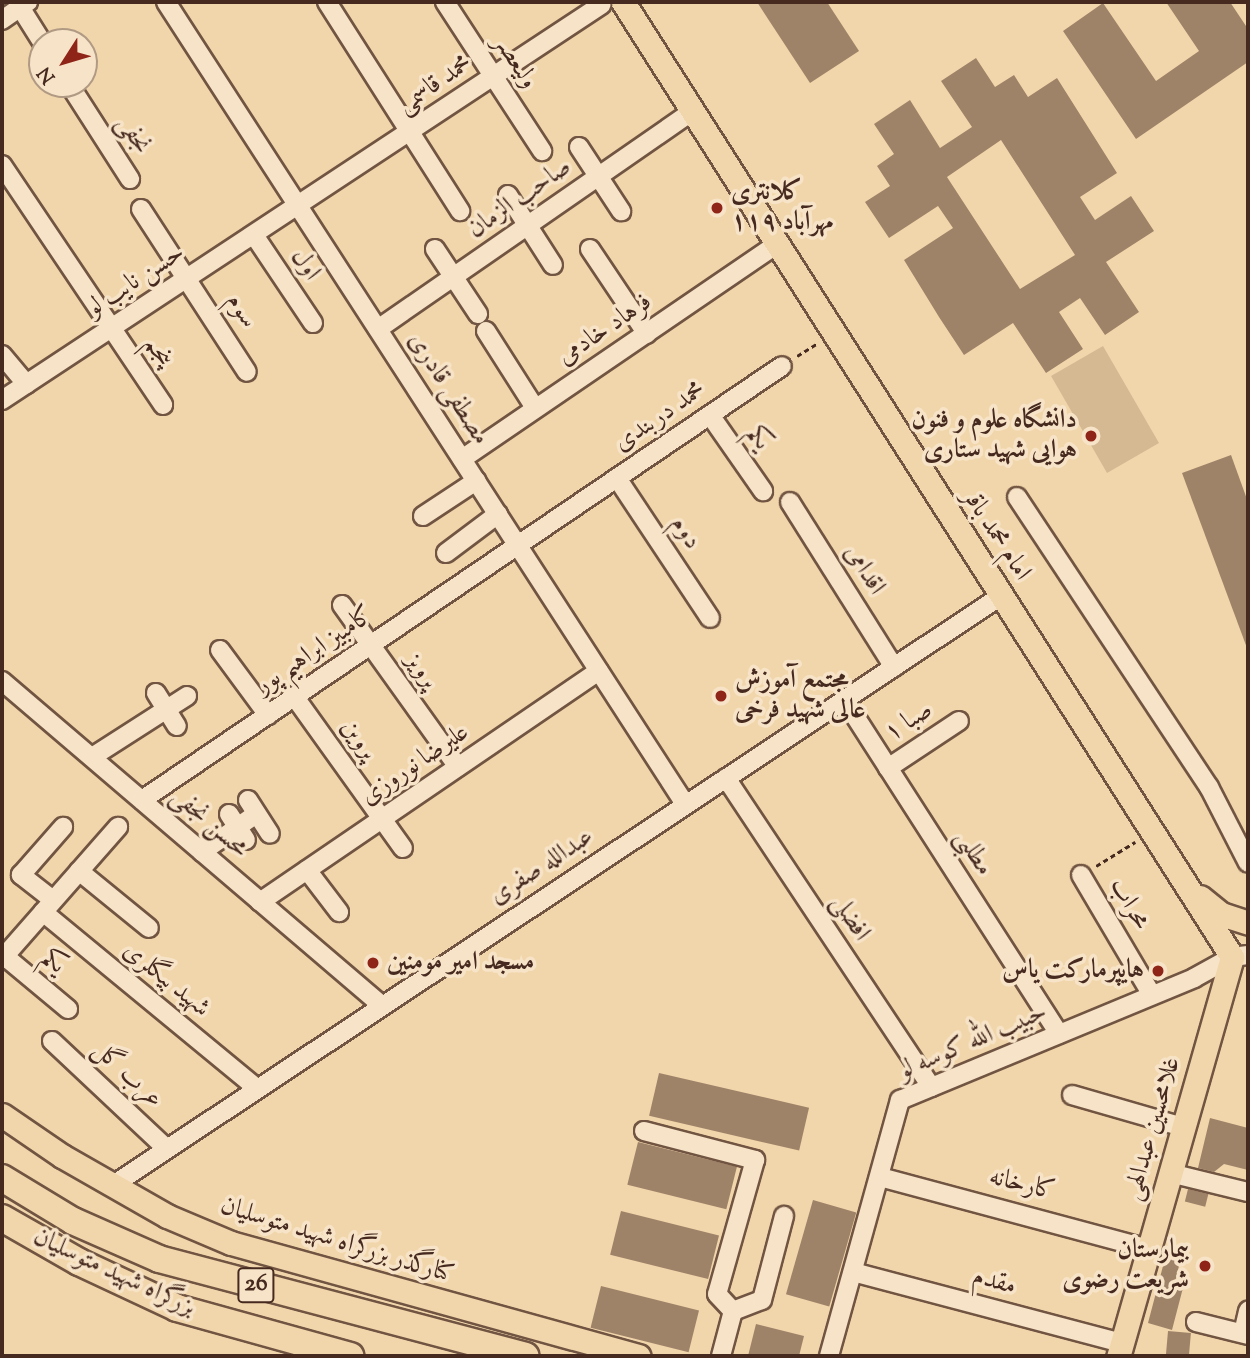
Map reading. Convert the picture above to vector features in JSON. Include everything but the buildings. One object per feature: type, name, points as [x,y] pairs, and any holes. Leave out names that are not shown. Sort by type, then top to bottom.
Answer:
[{"type":"highway","name":"بزرگراه شهید متوسلیان","points":[[2,1178],[73,1221],[159,1259],[525,1356]]},
{"type":"highway","name":"بزرگراه شهید متوسلیان","points":[[2,1218],[79,1262],[177,1308],[350,1356]]},
{"type":"main road","name":"امام محمد باقر","points":[[612,4],[693,111],[1187,887],[1240,956]]},
{"type":"main road","points":[[1187,887],[1221,914],[1247,919]]},
{"type":"main road","name":"غلامحسین عبدالهی","points":[[1119,1350],[1183,1127],[1240,956]]},
{"type":"main road","name":"کنارگذر بزرگراه شهید متوسلیان","points":[[2,1115],[167,1216],[231,1243],[639,1356]]},
{"type":"street","name":"مصطفی قادری","points":[[166,2],[685,804]]},
{"type":"street","points":[[327,2],[460,211]]},
{"type":"street","name":"ولیعصر","points":[[445,2],[542,152]]},
{"type":"street","name":"محمد قاسمی","points":[[298,206],[494,77],[612,4]]},
{"type":"street","points":[[2,20],[24,5],[35,28]]},
{"type":"street","name":"نجفی","points":[[78,98],[130,179]]},
{"type":"street","name":"صاحب الزمان","points":[[378,329],[693,111]]},
{"type":"street","points":[[579,147],[621,211]]},
{"type":"street","name":"پنجم","points":[[2,165],[163,405]]},
{"type":"street","points":[[508,195],[553,265]]},
{"type":"street","name":"حسن نایب لو","points":[[2,400],[298,206]]},
{"type":"street","points":[[141,209],[189,278]]},
{"type":"street","name":"اول","points":[[254,235],[313,323]]},
{"type":"street","name":"فرهاد خادمی","points":[[462,459],[777,244]]},
{"type":"street","points":[[435,249],[535,408]]},
{"type":"street","points":[[590,249],[647,334]]},
{"type":"street","name":"سوم","points":[[189,278],[247,372]]},
{"type":"street","points":[[2,355],[26,384]]},
{"type":"street","name":"محمد دربندی","points":[[517,545],[782,366]]},
{"type":"street","name":"یکم","points":[[710,415],[763,491]]},
{"type":"street","name":"دوم","points":[[617,478],[710,618]]},
{"type":"street","points":[[424,516],[476,481]]},
{"type":"street","points":[[1017,497],[1209,788],[1248,863]]},
{"type":"street","name":"اقدامی","points":[[790,502],[894,667]]},
{"type":"street","points":[[446,553],[498,514]]},
{"type":"street","name":"کامبیز ابراهیم پور","points":[[142,800],[517,545]]},
{"type":"street","name":"عبدالله صفری","points":[[113,1185],[165,1147],[1002,596]]},
{"type":"street","name":"پرویز","points":[[342,605],[458,767]]},
{"type":"street","points":[[220,650],[268,715]]},
{"type":"street","name":"علیرضا نوروزی","points":[[260,902],[599,671]]},
{"type":"street","name":"محسن نجفی","points":[[2,681],[381,1005]]},
{"type":"street","points":[[156,694],[177,726]]},
{"type":"street","points":[[92,757],[187,696]]},
{"type":"street","name":"پروین","points":[[294,696],[402,848]]},
{"type":"street","name":"مطلبی","points":[[844,699],[1059,1034]]},
{"type":"street","name":"صبا ۱","points":[[888,768],[959,721]]},
{"type":"street","name":"افضلی","points":[[726,778],[931,1087]]},
{"type":"street","points":[[202,852],[237,827],[252,807],[270,834]]},
{"type":"street","name":"شهید بیگلری","points":[[63,827],[21,875],[48,906],[256,1087]]},
{"type":"street","points":[[3,956],[118,827]]},
{"type":"street","points":[[307,870],[339,912]]},
{"type":"street","points":[[79,871],[149,928]]},
{"type":"street","name":"محراب","points":[[1081,875],[1153,995]]},
{"type":"street","name":"یکم","points":[[3,956],[68,1009]]},
{"type":"street","name":"حبیب الله کوسه لو","points":[[830,1356],[900,1100],[1240,956]]},
{"type":"street","name":"عرب گل","points":[[52,1041],[165,1147]]},
{"type":"street","points":[[1072,1095],[1183,1127]]},
{"type":"street","points":[[644,1131],[755,1160],[717,1294],[733,1311]]},
{"type":"street","points":[[1170,1173],[1248,1192]]},
{"type":"street","name":"کارخانه","points":[[880,1177],[1149,1249]]},
{"type":"street","points":[[733,1311],[762,1300],[784,1216]]},
{"type":"street","name":"مقدم","points":[[853,1272],[1119,1350]]},
{"type":"street","points":[[720,1356],[733,1311]]},
{"type":"street","points":[[1196,1322],[1245,1334],[1248,1311]]},
{"type":"path","points":[[782,366],[834,332]]},
{"type":"path","name":"محراب","points":[[1081,875],[1152,832]]},
{"type":"shaded area","points":[[1103,346],[1159,443],[1107,473],[1051,376]]},
{"type":"place","name":"کلانتری ۱۱۹ مهرآباد","points":[[717,208]]},
{"type":"place","name":"دانشگاه علوم و فنون هوایی شهید ستاری","points":[[1091,436]]},
{"type":"place","name":"مجتمع آموزش عالی شهید فرخی","points":[[721,696]]},
{"type":"place","name":"مسجد امیر مومنین","points":[[373,963]]},
{"type":"place","name":"هایپرمارکت یاس","points":[[1158,971]]},
{"type":"place","name":"بیمارستان شریعت رضوی","points":[[1205,1266]]}]
